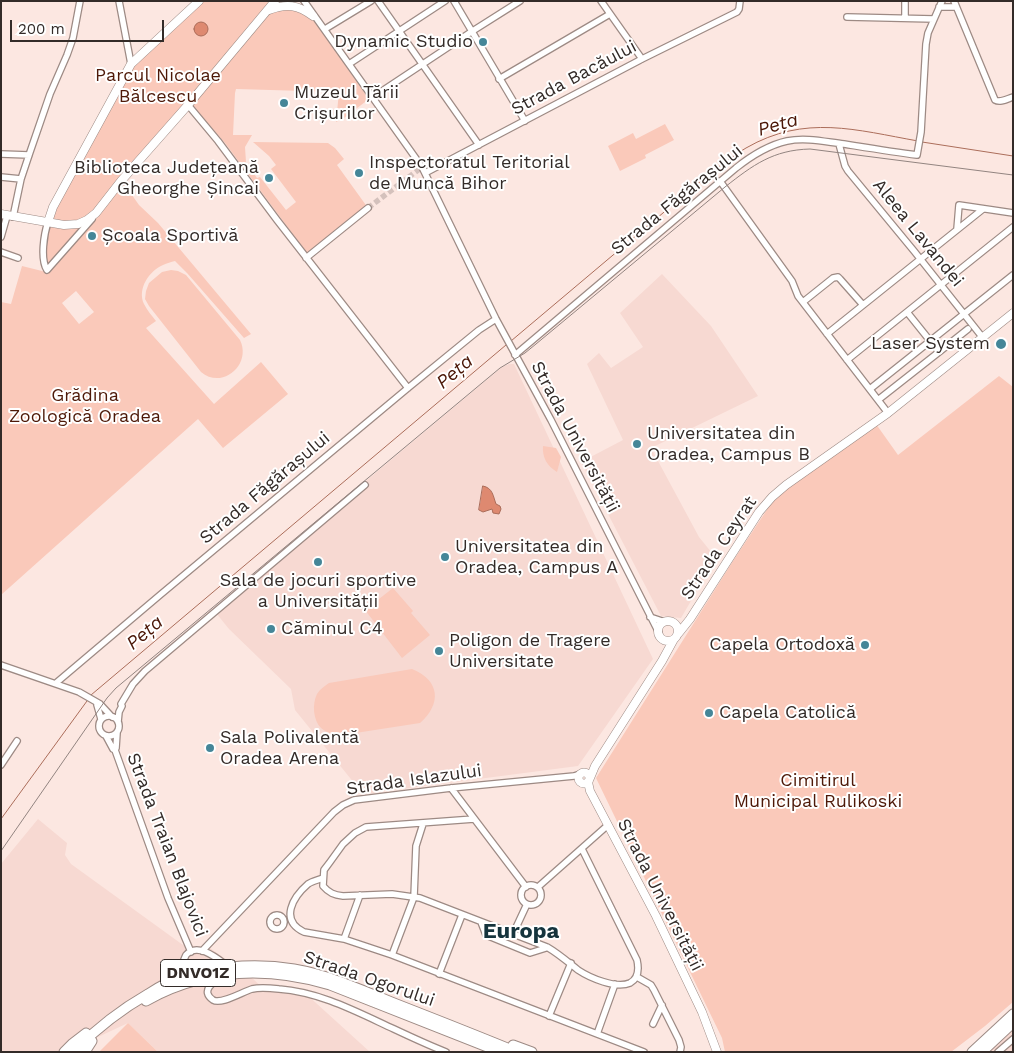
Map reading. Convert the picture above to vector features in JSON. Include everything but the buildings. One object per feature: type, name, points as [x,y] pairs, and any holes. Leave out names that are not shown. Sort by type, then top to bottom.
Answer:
[{"type":"highway","name":"Strada Ogorului","points":[[100,1026],[166,983],[203,972],[229,967],[266,966],[309,972],[351,986],[500,1052]]},
{"type":"highway","name":"Strada Ogorului","points":[[92,1041],[127,1013],[153,998],[190,982],[241,973],[260,973],[307,978],[330,985],[517,1052]]},
{"type":"highway","points":[[972,1052],[1013,1014]]},
{"type":"highway","points":[[484,1052],[431,1027],[429,1020],[444,1020],[532,1052]]},
{"type":"highway","points":[[982,1052],[1013,1023]]},
{"type":"highway","points":[[64,1052],[81,1036],[100,1026]]},
{"type":"highway","name":"DNVO1Z","points":[[73,1052],[100,1026]]},
{"type":"highway","points":[[85,1052],[92,1041]]},
{"type":"highway","name":"DNVO1Z","points":[[81,1052],[92,1041]]},
{"type":"main road","points":[[48,222],[53,206],[131,64],[199,1]]},
{"type":"main road","points":[[7,216],[64,225],[78,224],[96,214],[121,181],[188,105],[275,1]]},
{"type":"main road","points":[[267,10],[278,6],[295,6],[314,16]]},
{"type":"main road","name":"Strada Ceyrat","points":[[676,637],[772,497],[888,413],[1013,313]]},
{"type":"main road","name":"Strada Ceyrat","points":[[668,622],[690,619]]},
{"type":"main road","points":[[582,778],[595,766],[676,637],[678,631],[676,626],[668,622],[660,627],[660,636],[668,641],[676,637]]},
{"type":"main road","name":"Strada Universității","points":[[660,636],[662,661]]},
{"type":"main road","name":"Strada Universității","points":[[582,778],[656,916],[702,1012],[713,1030],[718,1052]]},
{"type":"street","points":[[1,237],[50,94],[73,38],[80,1]]},
{"type":"street","points":[[119,1],[131,64]]},
{"type":"street","name":"Strada Universității","points":[[304,1],[425,173],[496,319],[551,420],[660,636]]},
{"type":"street","points":[[325,29],[371,1]]},
{"type":"street","points":[[378,1],[479,145]]},
{"type":"street","points":[[349,64],[445,1]]},
{"type":"street","points":[[454,1],[525,121]]},
{"type":"street","points":[[373,97],[520,1]]},
{"type":"street","points":[[601,1],[642,59]]},
{"type":"street","name":"Strada Bacăului","points":[[425,173],[642,59],[737,12],[740,1]]},
{"type":"street","points":[[905,1],[905,18]]},
{"type":"street","points":[[847,16],[934,19],[941,4],[955,4],[995,100],[998,102],[1013,97]]},
{"type":"street","points":[[499,79],[610,14]]},
{"type":"street","name":"Strada Făgărașului","points":[[514,353],[747,159],[787,141],[798,139],[917,154],[921,133],[926,44],[934,19]]},
{"type":"street","points":[[188,105],[218,141],[306,258],[408,388]]},
{"type":"street","name":"Aleea Lavandei","points":[[839,144],[848,171],[983,338]]},
{"type":"street","points":[[1,154],[29,154]]},
{"type":"street","points":[[1,177],[22,179]]},
{"type":"street","points":[[720,181],[792,281],[798,296],[888,413]]},
{"type":"street","points":[[957,229],[959,205],[1013,213]]},
{"type":"street","points":[[306,258],[368,208]]},
{"type":"street","points":[[827,334],[983,209]]},
{"type":"street","points":[[48,222],[44,233],[44,263],[46,270],[96,214]]},
{"type":"street","points":[[847,360],[1013,227]]},
{"type":"street","points":[[1,252],[18,258]]},
{"type":"street","points":[[870,389],[1013,275]]},
{"type":"street","points":[[803,302],[833,278],[838,278],[862,306]]},
{"type":"street","points":[[907,312],[939,352]]},
{"type":"street","name":"Strada Făgărașului","points":[[56,684],[408,388],[479,330],[496,319]]},
{"type":"street","points":[[878,400],[968,330]]},
{"type":"street","points":[[121,704],[118,705],[110,716],[101,719],[98,725],[102,734],[112,736],[117,732],[121,704],[133,684],[145,671],[365,485]]},
{"type":"street","points":[[650,617],[668,622]]},
{"type":"street","points":[[1,665],[79,692],[100,704],[118,722]]},
{"type":"street","points":[[96,703],[101,719]]},
{"type":"street","name":"Strada Traian Blajovici","points":[[114,750],[116,748],[117,732]]},
{"type":"street","name":"Strada Traian Blajovici","points":[[106,736],[114,750],[170,903],[191,952]]},
{"type":"street","points":[[1,765],[17,741]]},
{"type":"street","name":"Strada Islazului","points":[[202,951],[334,812],[343,805],[354,800],[450,788],[582,778]]},
{"type":"street","points":[[450,788],[526,887]]},
{"type":"street","points":[[474,819],[366,827],[343,844],[324,870],[323,886],[328,892],[343,896],[392,894],[414,897],[547,948],[557,953],[579,970],[600,980],[615,984],[631,982],[637,977],[638,960],[582,849]]},
{"type":"street","points":[[392,956],[414,897],[416,846],[423,824]]},
{"type":"street","points":[[538,888],[608,826]]},
{"type":"street","points":[[323,878],[310,883],[292,903],[290,910],[291,918],[298,929],[304,932],[344,939],[392,956],[644,1052]]},
{"type":"street","points":[[532,885],[538,888],[540,898],[535,904],[527,904],[522,899],[522,891],[526,887],[532,885]]},
{"type":"street","points":[[344,939],[360,895]]},
{"type":"street","points":[[513,934],[527,904]]},
{"type":"street","points":[[439,974],[462,915]]},
{"type":"street","points":[[284,920],[291,918]]},
{"type":"street","points":[[481,922],[486,935],[530,953],[547,948]]},
{"type":"street","name":"Strada Traian Blajovici","points":[[166,983],[177,973],[186,956],[195,950],[212,955],[229,967]]},
{"type":"street","points":[[549,1016],[571,963]]},
{"type":"street","points":[[241,973],[210,984],[208,988],[209,997],[217,1002],[258,988],[303,992],[351,1009],[446,1052]]},
{"type":"street","points":[[637,977],[651,985],[680,1040],[682,1050]]},
{"type":"street","points":[[597,1034],[615,984]]},
{"type":"street","points":[[653,1024],[662,1005]]},
{"type":"street","points":[[998,1052],[1013,1040]]},
{"type":"shaded area","points":[[201,22],[206,24],[208,29],[206,34],[201,36],[196,34],[194,29],[196,24]]},
{"type":"shaded area","name":"Universitatea din Oradea, Campus B","points":[[662,274],[711,326],[758,396],[651,448],[699,537],[716,558],[681,618],[661,616],[581,462],[623,440],[587,364],[599,353],[611,368],[643,347],[620,313]]},
{"type":"shaded area","name":"Universitatea din Oradea, Campus A","points":[[514,364],[653,659],[578,766],[363,794],[295,710],[291,689],[229,629],[216,613],[364,490],[361,485],[502,367]]},
{"type":"shaded area","points":[[483,486],[491,490],[496,504],[501,509],[499,514],[493,513],[492,509],[483,512],[479,510]]},
{"type":"shaded area","points":[[38,819],[67,843],[65,855],[71,864],[183,945],[210,948],[251,977],[266,991],[305,993],[370,1052],[158,1052],[128,1023],[66,1052],[1,1052],[1,864]]},
{"type":"shaded area","points":[[1013,1024],[1013,1052],[982,1052]]},
{"type":"green space","points":[[199,1],[275,1],[268,9],[283,4],[313,19],[369,99],[336,122],[339,92],[236,89],[233,135],[252,135],[245,147],[246,162],[257,178],[260,177],[286,210],[296,202],[271,169],[276,165],[253,142],[328,143],[344,159],[337,165],[368,208],[309,256],[225,143],[192,105],[122,181],[139,205],[158,223],[251,334],[244,338],[175,261],[153,272],[143,287],[142,298],[145,306],[156,321],[146,328],[214,404],[261,362],[288,394],[223,448],[198,419],[1,595],[1,302],[11,304],[22,266],[50,273],[47,270],[44,233],[53,207],[131,64]],"holes":[[[76,291],[94,312],[79,324],[62,303]]]},
{"type":"green space","points":[[665,124],[674,140],[645,155],[646,158],[620,171],[608,146],[633,133],[636,139]]},
{"type":"green space","points":[[171,270],[186,275],[240,340],[243,349],[242,358],[233,372],[226,376],[218,378],[209,377],[201,372],[145,299],[149,283],[162,272]]},
{"type":"green space","name":"Cimitirul Municipal Rulikoski","points":[[999,376],[1013,387],[1013,1002],[951,1052],[725,1052],[722,1038],[596,778],[776,496],[876,424],[898,455]]},
{"type":"green space","points":[[543,446],[556,448],[561,457],[557,472],[546,461],[543,454]]},
{"type":"green space","points":[[393,588],[430,635],[402,658],[365,610]]},
{"type":"green space","points":[[412,669],[428,679],[435,693],[432,708],[420,723],[336,736],[318,725],[314,712],[315,698],[329,683]]},
{"type":"green space","points":[[128,1023],[158,1052],[99,1052]]},
{"type":"waterway","name":"Peța","points":[[511,341],[714,170],[746,148],[768,137],[789,131],[831,128],[852,129],[918,141]]},
{"type":"waterway","name":"Peța","points":[[922,142],[1013,156]]},
{"type":"waterway","name":"Peța","points":[[91,695],[506,345]]},
{"type":"waterway","name":"Peța","points":[[1,819],[87,701]]},
{"type":"tunnel","points":[[368,208],[422,167]]},
{"type":"tram line","points":[[1,851],[107,698],[116,688],[500,368],[525,353],[745,172],[764,160],[785,152],[810,149],[1013,175]]},
{"type":"place","name":"Dynamic Studio","points":[[483,42]]},
{"type":"place","name":"Muzeul Țării Crișurilor","points":[[284,103]]},
{"type":"place","name":"Inspectoratul Teritorial de Muncă Bihor","points":[[359,173]]},
{"type":"place","name":"Biblioteca Județeană Gheorghe Șincai","points":[[269,178]]},
{"type":"place","name":"Școala Sportivă","points":[[92,236]]},
{"type":"place","name":"Laser System","points":[[1001,344]]},
{"type":"place","name":"Universitatea din Oradea, Campus B","points":[[637,444]]},
{"type":"place","name":"Universitatea din Oradea, Campus A","points":[[445,557]]},
{"type":"place","name":"Sala de jocuri sportive a Universității","points":[[318,562]]},
{"type":"place","name":"Căminul C4","points":[[271,629]]},
{"type":"place","name":"Capela Ortodoxă","points":[[865,645]]},
{"type":"place","name":"Poligon de Tragere Universitate","points":[[439,651]]},
{"type":"place","name":"Capela Catolică","points":[[709,713]]},
{"type":"place","name":"Sala Polivalentă Oradea Arena","points":[[210,748]]},
{"type":"district","name":"Europa","points":[[521,932]]},
{"type":"park label","name":"Parcul Nicolae Bălcescu","points":[[158,86]]},
{"type":"park label","name":"Grădina Zoologică Oradea","points":[[85,406]]}]
